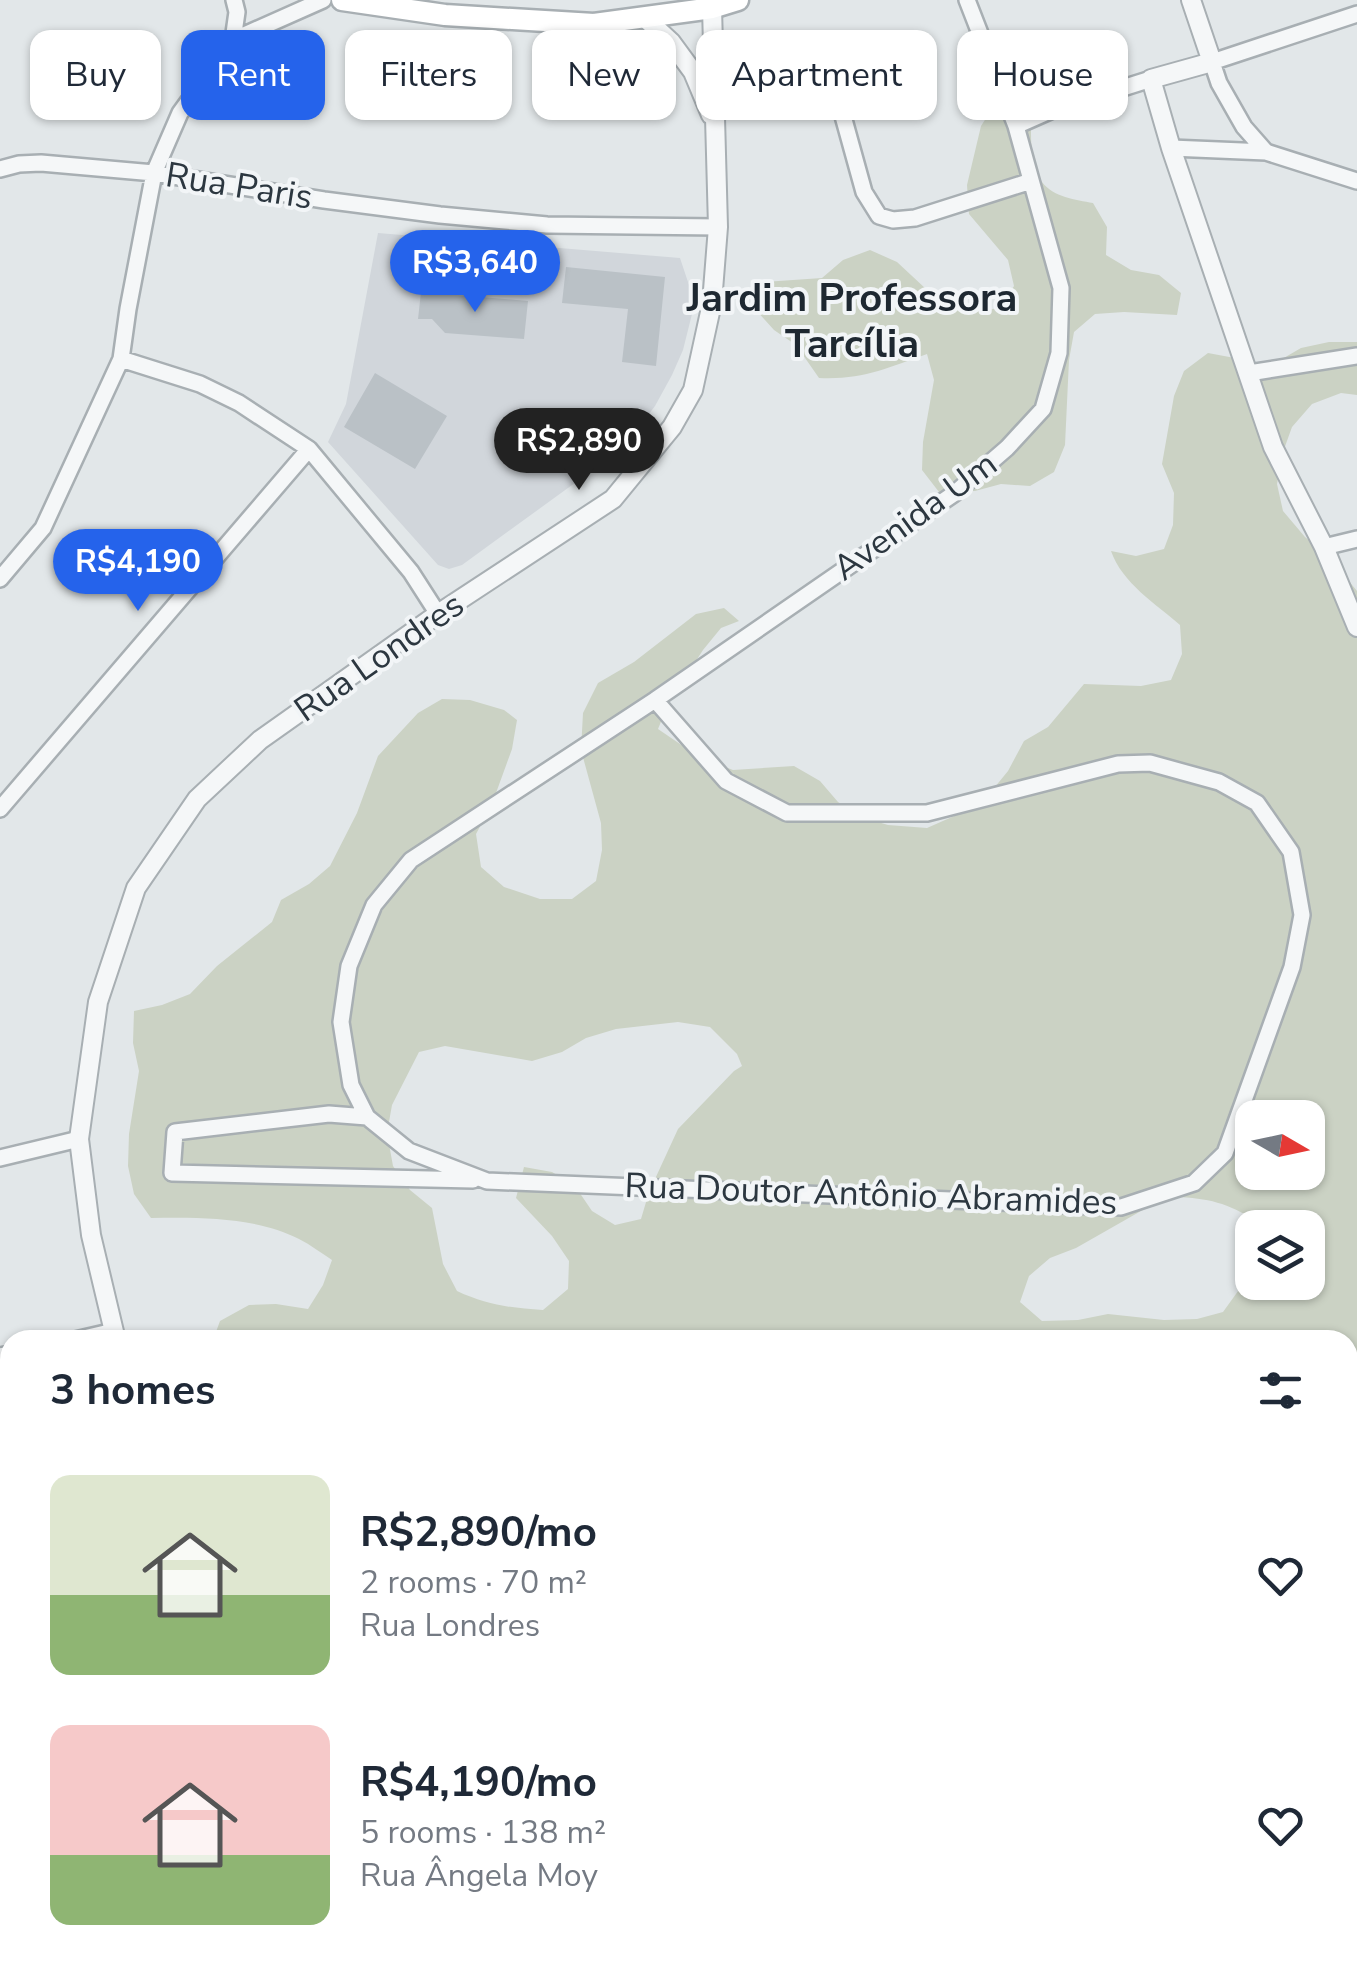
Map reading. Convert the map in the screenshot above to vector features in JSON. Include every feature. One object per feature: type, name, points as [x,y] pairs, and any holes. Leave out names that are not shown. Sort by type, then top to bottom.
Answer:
[{"type":"main road","points":[[342,0],[445,15],[594,24],[640,8],[712,8],[738,0]]},
{"type":"street","points":[[234,0],[235,30]]},
{"type":"street","points":[[256,30],[323,0]]},
{"type":"street","name":"Avenida Um","points":[[576,752],[955,493],[1007,448],[1043,409],[1060,353],[1061,288],[1016,126],[967,0]]},
{"type":"street","points":[[1191,0],[1220,83],[1244,127],[1266,152]]},
{"type":"street","points":[[640,8],[693,72],[715,124]]},
{"type":"street","name":"Rua Londres","points":[[114,1330],[91,1234],[80,1139],[98,1002],[136,888],[197,798],[260,740],[438,614],[612,499],[672,426],[693,390],[712,304],[718,227],[712,8]]},
{"type":"street","points":[[1016,126],[1050,111],[1357,14]]},
{"type":"street","points":[[1151,79],[1273,446],[1324,547],[1357,627]]},
{"type":"street","points":[[0,578],[44,528],[121,359],[154,173],[181,112]]},
{"type":"street","points":[[844,120],[864,192],[879,216],[893,220],[916,218],[1031,181]]},
{"type":"street","points":[[1171,148],[1266,152],[1357,181]]},
{"type":"street","name":"Rua Paris","points":[[0,169],[40,163],[154,173],[324,200],[546,225],[718,227]]},
{"type":"street","points":[[1248,373],[1357,356]]},
{"type":"street","points":[[121,359],[200,384],[239,402],[309,449],[411,572],[438,614]]},
{"type":"street","points":[[0,809],[309,449]]},
{"type":"street","points":[[1324,547],[1357,539]]},
{"type":"street","name":"Rua Doutor Antônio Abramides","points":[[367,1117],[329,1114],[175,1132],[172,1173],[487,1180],[1121,1207],[1194,1184],[1225,1152],[1292,967],[1302,914],[1290,852],[1257,803],[1219,782],[1150,764],[1118,764],[928,812],[787,813],[726,781],[655,700]]},
{"type":"street","name":"Rua Doutor Antônio Abramides","points":[[487,1180],[409,1151],[367,1117],[351,1085],[341,1022],[350,966],[374,905],[411,860],[576,752]]},
{"type":"street","points":[[0,1158],[80,1139]]},
{"type":"shaded area","points":[[985,120],[1032,120],[1032,152],[1042,182],[1058,194],[1093,203],[1107,227],[1106,255],[1131,270],[1159,275],[1181,293],[1177,315],[1095,314],[1074,332],[1065,445],[1054,472],[1030,486],[1001,484],[975,491],[939,492],[922,470],[934,380],[927,354],[862,375],[819,378],[796,345],[774,330],[756,310],[764,282],[822,278],[843,260],[870,250],[897,262],[940,302],[966,313],[1000,308],[1014,286],[1008,260],[969,214],[967,185]]},
{"type":"shaded area","points":[[378,233],[680,258],[692,294],[692,314],[672,375],[655,406],[623,448],[462,565],[449,569],[438,565],[328,442],[346,404]]},
{"type":"shaded area","points":[[1357,342],[1357,395],[1341,393],[1312,404],[1292,427],[1277,484],[1283,511],[1357,591],[1357,1330],[217,1330],[220,1321],[249,1305],[308,1309],[332,1260],[299,1239],[264,1226],[208,1218],[151,1218],[134,1194],[128,1166],[139,1071],[133,1043],[134,1011],[190,994],[217,966],[272,922],[281,900],[330,866],[357,813],[378,756],[418,713],[442,699],[470,700],[504,710],[517,720],[512,749],[492,804],[476,834],[481,867],[504,887],[540,899],[572,899],[596,881],[602,850],[601,823],[581,750],[583,713],[598,683],[634,662],[696,614],[724,608],[739,621],[721,628],[703,650],[669,702],[658,729],[699,757],[733,770],[794,766],[820,781],[838,802],[861,817],[888,825],[927,828],[961,813],[990,793],[1008,771],[1024,741],[1048,727],[1084,684],[1141,686],[1171,680],[1182,654],[1180,625],[1131,583],[1111,551],[1136,556],[1164,549],[1173,525],[1174,493],[1162,464],[1174,396],[1184,371],[1208,353],[1265,369],[1301,348]],"holes":[[[678,1022],[710,1027],[737,1054],[742,1066],[678,1129],[641,1219],[615,1225],[592,1211],[575,1186],[552,1172],[524,1167],[516,1198],[552,1236],[569,1261],[568,1289],[543,1310],[499,1305],[457,1291],[443,1264],[432,1208],[410,1190],[393,1166],[387,1133],[392,1105],[419,1052],[445,1046],[532,1061],[616,1029]],[[1175,1197],[1236,1210],[1325,1210],[1325,1300],[1235,1300],[1235,1295],[1223,1312],[1197,1319],[1108,1314],[1042,1321],[1020,1302],[1029,1276],[1050,1258],[1076,1248],[1148,1207]]]},
{"type":"building","points":[[566,267],[665,277],[656,366],[622,362],[628,309],[562,303]]},
{"type":"building","points":[[421,292],[528,301],[524,339],[445,333],[432,319],[418,319]]},
{"type":"building","points":[[375,373],[447,416],[415,469],[344,427]]},
{"type":"district","name":"Jardim Professora Tarcília","points":[[852,321]]}]
